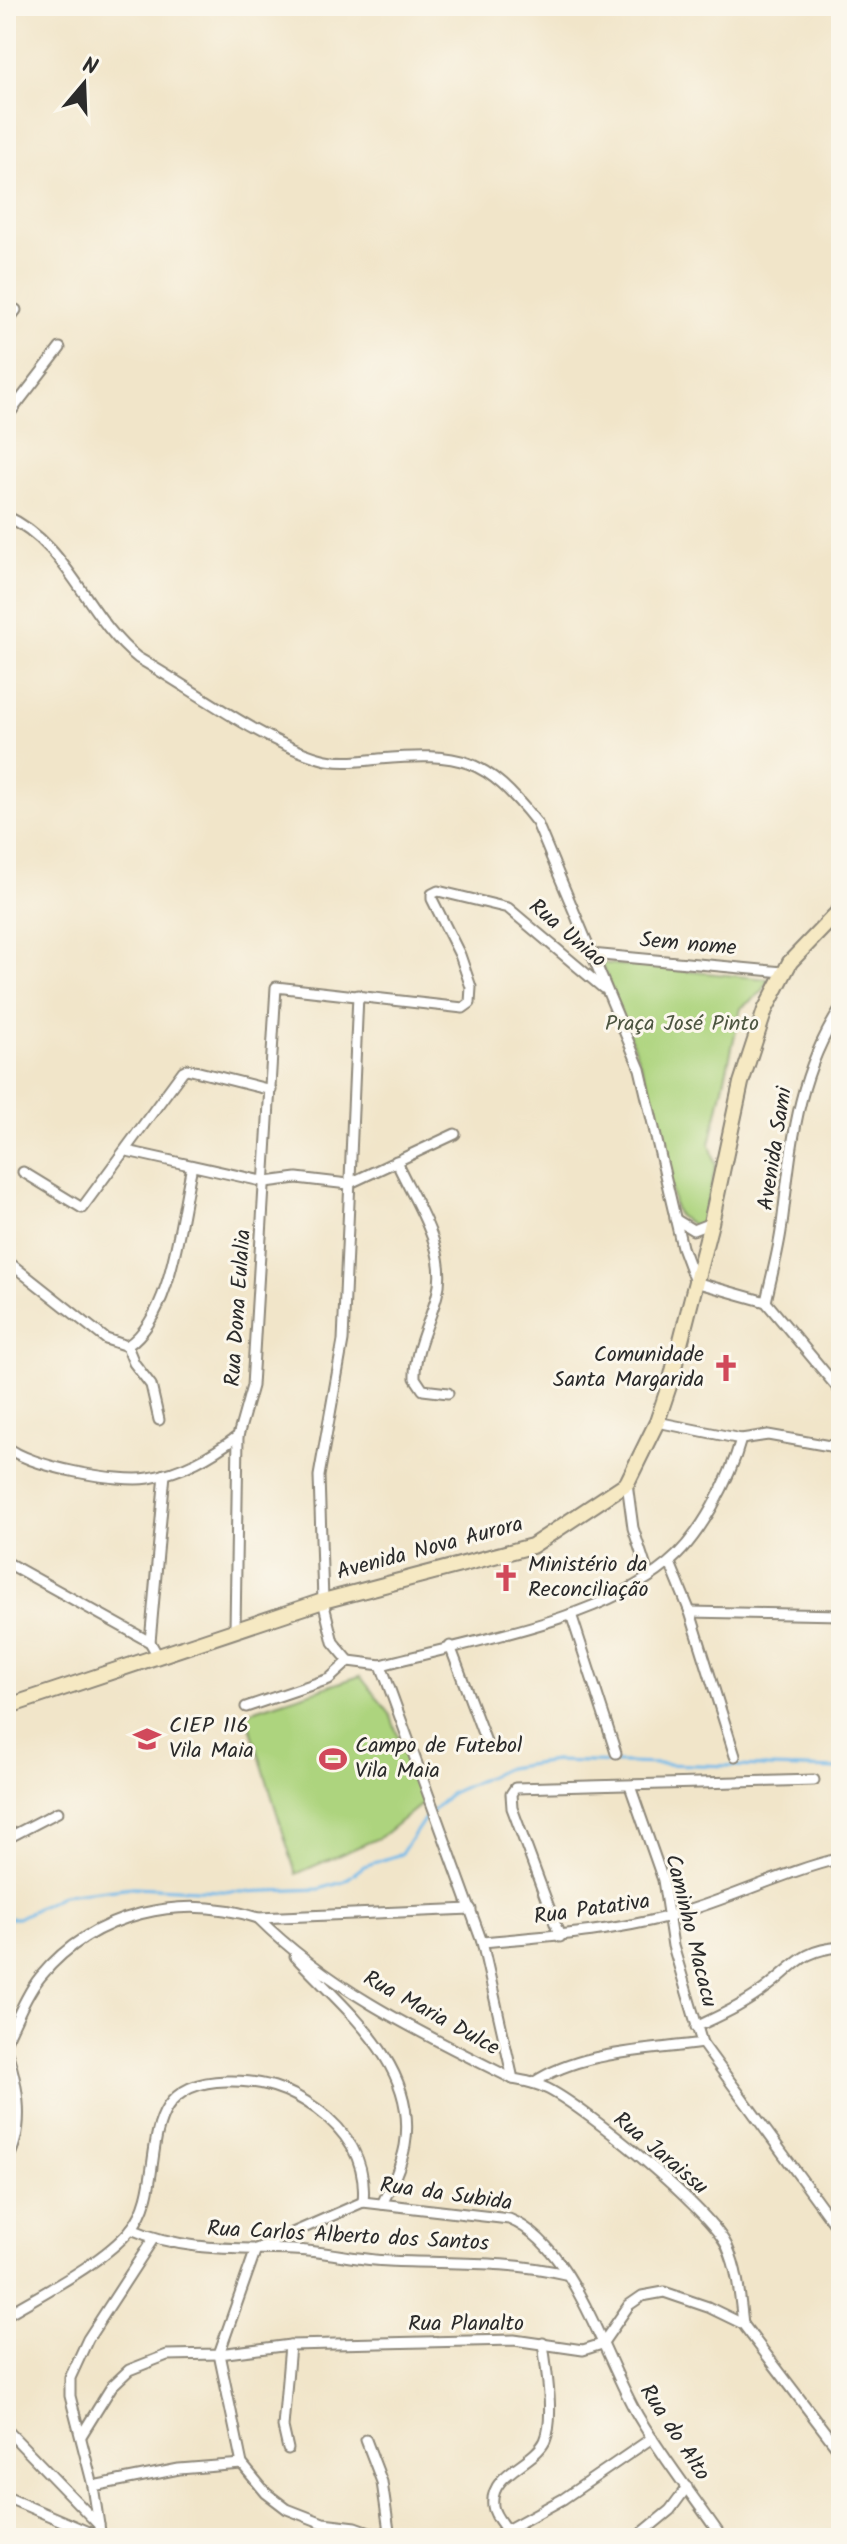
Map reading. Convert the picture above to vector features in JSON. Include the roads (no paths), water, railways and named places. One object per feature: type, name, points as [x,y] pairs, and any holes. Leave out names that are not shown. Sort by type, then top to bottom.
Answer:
[{"type":"street","points":[[6,323],[16,310]]},
{"type":"street","points":[[6,418],[60,348]]},
{"type":"street","points":[[6,516],[34,531],[47,543],[119,643],[138,658],[298,751],[344,762],[445,755],[469,762],[491,774],[514,794],[537,823],[627,1036],[650,1100],[675,1219],[687,1265],[695,1282],[766,1302],[841,1392]]},
{"type":"street","name":"Rua Uniao","points":[[358,995],[453,1010],[470,1003],[471,987],[432,899],[435,892],[508,908],[605,990]]},
{"type":"street","name":"Avenida Nova Aurora","points":[[9,1701],[323,1601],[532,1546],[596,1507],[627,1483],[657,1422],[711,1223],[751,1049],[783,972],[841,909]]},
{"type":"street","name":"Sem nome","points":[[591,954],[783,972]]},
{"type":"street","name":"Rua Dona Eulalia","points":[[235,1630],[238,1436],[252,1386],[276,987],[358,995]]},
{"type":"street","points":[[358,995],[343,1341],[319,1476],[323,1601],[333,1642],[349,1661],[381,1665],[571,1614],[615,1596],[649,1577],[670,1563],[725,1486],[741,1439]]},
{"type":"street","name":"Avenida Sami","points":[[766,1302],[782,1228],[791,1141],[803,1083],[824,1033],[841,1008]]},
{"type":"street","points":[[23,1172],[82,1208],[187,1069],[271,1090]]},
{"type":"street","points":[[127,1151],[266,1182],[297,1178],[348,1184],[455,1134]]},
{"type":"street","points":[[396,1161],[440,1264],[437,1295],[418,1351],[415,1378],[423,1390],[448,1393]]},
{"type":"street","points":[[127,1346],[149,1326],[163,1295],[192,1166]]},
{"type":"street","points":[[675,1219],[693,1230],[711,1223]]},
{"type":"street","points":[[6,1260],[106,1339],[127,1346],[134,1363],[151,1385],[159,1420]]},
{"type":"street","points":[[657,1422],[741,1439],[768,1435],[841,1448]]},
{"type":"street","points":[[6,1446],[32,1462],[51,1468],[145,1479],[196,1464],[238,1436]]},
{"type":"street","points":[[150,1642],[165,1474]]},
{"type":"street","points":[[627,1483],[633,1528],[649,1577]]},
{"type":"street","points":[[6,1562],[150,1642],[158,1656]]},
{"type":"street","points":[[670,1563],[690,1612],[735,1756]]},
{"type":"street","points":[[690,1612],[841,1615]]},
{"type":"street","points":[[571,1614],[616,1753]]},
{"type":"street","points":[[450,1646],[488,1747]]},
{"type":"street","points":[[246,1707],[329,1679],[349,1661]]},
{"type":"street","points":[[381,1665],[441,1822],[482,1942],[513,2079]]},
{"type":"street","points":[[560,1937],[512,1808],[511,1794],[515,1788],[814,1780]]},
{"type":"street","name":"Caminho Macacu","points":[[630,1786],[663,1880],[673,1946],[702,2043],[841,2233]]},
{"type":"street","points":[[6,1839],[58,1812]]},
{"type":"street","name":"Rua Patativa","points":[[482,1942],[560,1937],[668,1917],[810,1865],[841,1858]]},
{"type":"street","points":[[6,2041],[38,1979],[60,1954],[98,1931],[153,1909],[191,1905],[226,1908],[258,1918],[471,1909]]},
{"type":"street","name":"Rua Maria Dulce","points":[[258,1918],[285,1945],[377,2010],[513,2079]]},
{"type":"street","points":[[285,1945],[373,2041],[397,2074],[406,2109],[405,2146],[382,2204]]},
{"type":"street","points":[[696,2027],[768,1986],[797,1959],[811,1951],[841,1947]]},
{"type":"street","points":[[533,2083],[548,2072],[581,2061],[702,2043]]},
{"type":"street","points":[[6,2049],[16,2077],[18,2109],[17,2131],[6,2162]]},
{"type":"street","name":"Rua Jaraissu","points":[[513,2079],[533,2083],[562,2098],[625,2147],[708,2219],[732,2260],[743,2324]]},
{"type":"street","points":[[6,2315],[69,2279],[131,2229],[144,2203],[161,2119],[174,2099],[193,2086],[213,2081],[273,2084],[321,2112],[348,2141],[362,2163],[363,2202],[256,2249],[219,2354],[242,2464],[266,2493],[287,2509],[323,2523],[356,2527],[388,2538],[385,2496],[366,2440]]},
{"type":"street","name":"Rua da Subida","points":[[363,2202],[509,2219],[525,2225],[589,2309],[602,2344]]},
{"type":"street","name":"Rua Carlos Alberto dos Santos","points":[[131,2229],[153,2239],[217,2250],[296,2250],[392,2261],[505,2263],[565,2274]]},
{"type":"street","points":[[101,2537],[93,2486],[70,2396],[75,2363],[153,2239]]},
{"type":"street","points":[[602,2344],[629,2305],[654,2293],[677,2295],[743,2324],[841,2453]]},
{"type":"street","name":"Rua Planalto","points":[[81,2436],[112,2386],[129,2370],[167,2355],[219,2354],[290,2345],[514,2340],[583,2350],[602,2344]]},
{"type":"street","points":[[511,2538],[493,2506],[500,2481],[537,2452],[550,2423],[543,2343]]},
{"type":"street","name":"Rua do Alto","points":[[602,2344],[652,2438],[722,2538]]},
{"type":"street","points":[[288,2449],[283,2427],[290,2345]]},
{"type":"street","points":[[6,2429],[99,2525]]},
{"type":"street","points":[[492,2538],[506,2527],[563,2499],[652,2438]]},
{"type":"street","points":[[93,2486],[179,2469],[242,2464]]},
{"type":"street","points":[[636,2538],[670,2510],[687,2487]]},
{"type":"street","points":[[6,2497],[101,2537]]},
{"type":"waterway","points":[[6,1918],[18,1918],[63,1895],[133,1887],[243,1892],[319,1889],[343,1882],[364,1866],[401,1854],[425,1818],[451,1793],[507,1768],[554,1761],[841,1769]]},
{"type":"place","name":"Comunidade Santa Margarida","points":[[726,1368]]},
{"type":"place","name":"Ministério da Reconciliação","points":[[506,1578]]},
{"type":"place","name":"CIEP 116 Vila Maia","points":[[147,1739]]},
{"type":"place","name":"Campo de Futebol Vila Maia","points":[[333,1759]]},
{"type":"park label","name":"Praça José Pinto","points":[[682,1024]]}]
